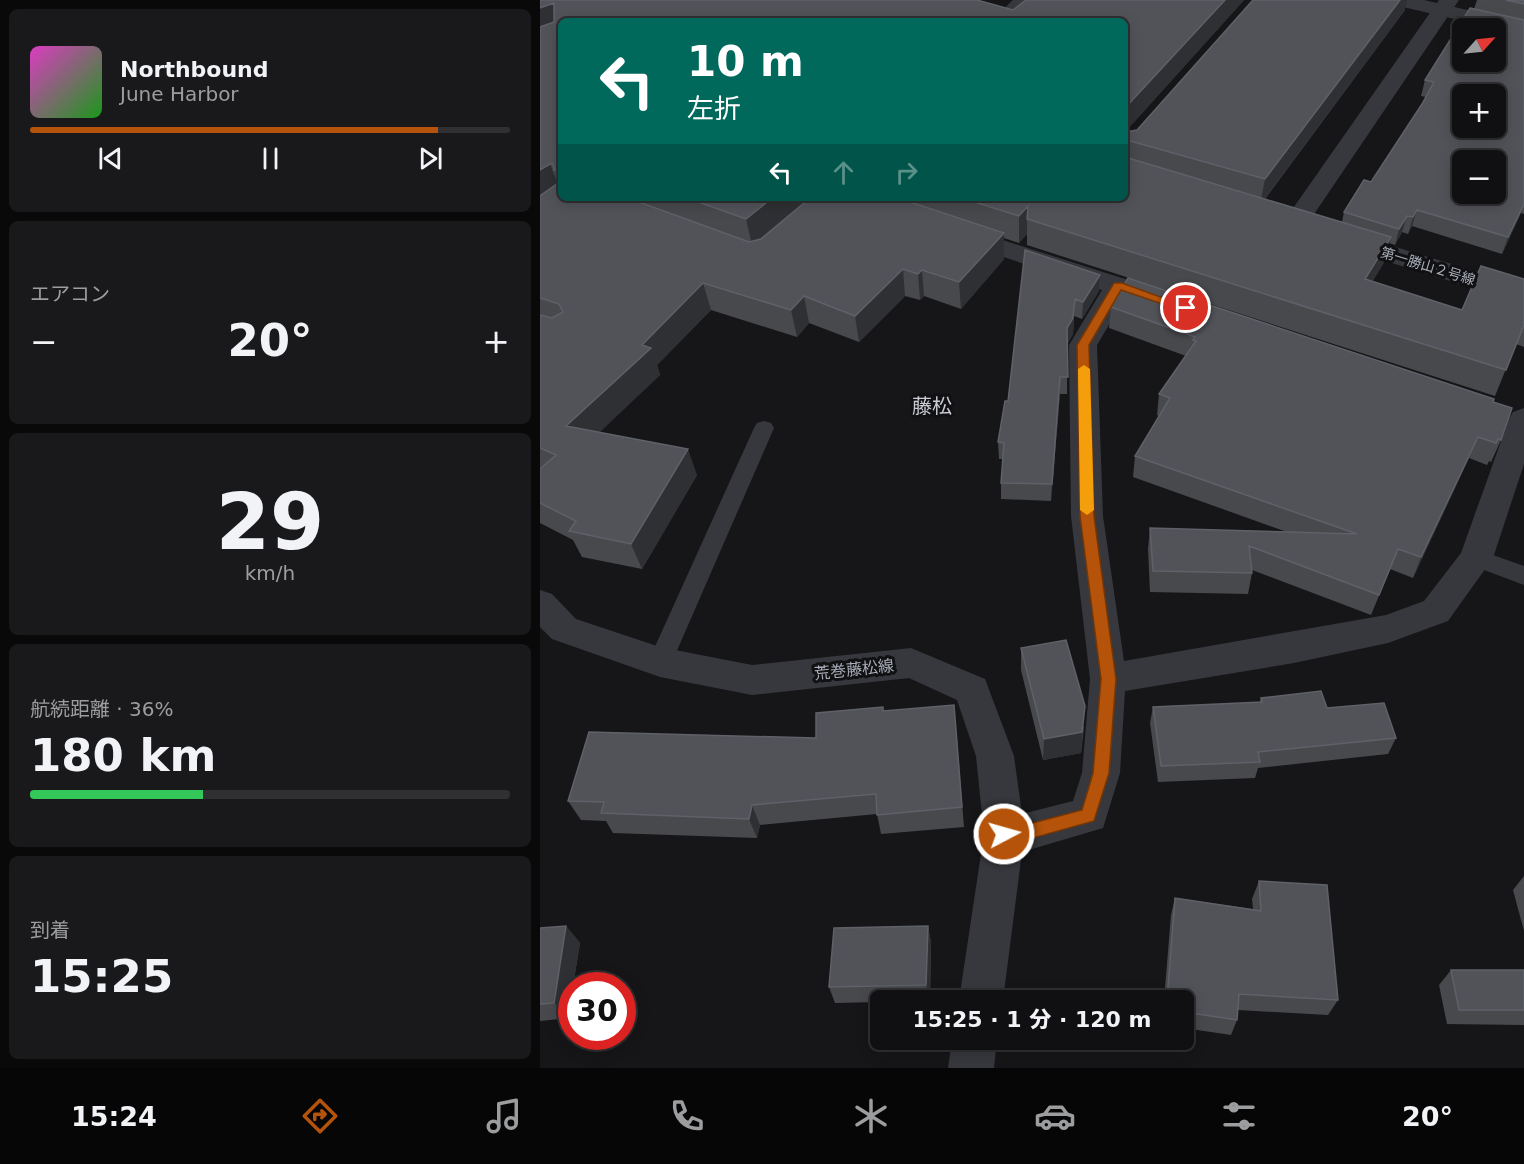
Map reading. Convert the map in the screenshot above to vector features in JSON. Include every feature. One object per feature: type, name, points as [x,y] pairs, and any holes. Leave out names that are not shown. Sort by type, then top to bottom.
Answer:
[{"type":"street","points":[[1004,18],[1025,0]]},
{"type":"street","points":[[1397,0],[1446,5],[1524,29]]},
{"type":"street","name":"第一勝山２号線","points":[[1446,5],[1284,221],[1524,295]]},
{"type":"street","points":[[939,227],[1129,290],[1083,345],[1087,516],[1108,679],[1101,773],[1089,816],[1004,838]]},
{"type":"street","points":[[1108,679],[1294,648],[1389,629],[1436,611],[1476,558],[1518,418]]},
{"type":"street","name":"荒巻藤松線","points":[[540,604],[564,629],[660,662],[752,680],[910,663],[972,690],[995,756],[1004,838],[982,990]]},
{"type":"street","points":[[971,1068],[974,1050]]},
{"type":"lane","points":[[660,662],[764,428]]},
{"type":"lane","points":[[1476,558],[1524,576]]},
{"type":"building","points":[[540,0],[977,0],[1013,10],[1026,0],[1225,0],[1128,105],[1128,18],[558,18],[558,170],[554,170],[553,164],[550,164],[540,170],[540,27],[554,22],[554,3],[540,8]]},
{"type":"building","points":[[1253,0],[1400,0],[1265,179],[1128,140],[1128,132],[1137,130]]},
{"type":"building","points":[[1506,0],[1524,0],[1524,4]]},
{"type":"building","points":[[1470,8],[1524,20],[1524,204],[1508,237],[1417,210],[1413,217],[1407,216],[1399,229],[1344,212],[1364,180],[1371,182],[1434,82],[1425,80],[1452,37],[1452,72],[1506,72],[1506,18],[1464,18]]},
{"type":"building","points":[[1128,158],[1391,237],[1365,279],[1462,310],[1481,266],[1524,279],[1524,325],[1506,370],[1027,219],[1028,206],[1019,216],[972,201],[1128,201]]},
{"type":"building","points":[[558,183],[558,201],[636,201],[749,242],[761,239],[806,201],[907,201],[1004,233],[959,282],[922,270],[918,274],[903,269],[855,316],[804,296],[791,310],[703,283],[642,345],[651,348],[566,426],[688,449],[631,544],[569,531],[576,521],[540,503],[540,469],[556,455],[540,448],[540,315],[552,318],[563,312],[559,304],[540,298],[540,196]]},
{"type":"building","points":[[695,201],[768,201],[746,219]]},
{"type":"building","points":[[1025,250],[1100,275],[1083,302],[1075,299],[1073,318],[1067,328],[1068,377],[1060,377],[1052,484],[1001,483],[1004,443],[998,442],[1005,401],[1008,401]]},
{"type":"building","points":[[1128,278],[1494,399],[1493,402],[1512,408],[1501,440],[1498,439],[1496,443],[1478,437],[1421,557],[1398,549],[1379,595],[1249,546],[1252,573],[1153,571],[1150,528],[1357,534],[1135,456],[1170,398],[1159,394],[1196,341],[1193,340],[1195,337],[1111,307]]},
{"type":"building","points":[[1066,640],[1085,706],[1082,732],[1044,739],[1021,648]]},
{"type":"building","points":[[1321,691],[1327,708],[1384,703],[1396,738],[1258,752],[1260,762],[1161,766],[1153,707],[1262,702],[1261,698]]},
{"type":"building","points":[[954,705],[962,807],[877,815],[876,794],[752,805],[749,819],[601,813],[604,802],[568,801],[589,732],[816,738],[816,713],[883,707],[883,711]]},
{"type":"building","points":[[1259,881],[1327,885],[1338,1000],[1239,994],[1237,1020],[1194,1014],[1194,990],[1168,990],[1175,898],[1261,911]]},
{"type":"building","points":[[566,926],[554,1003],[540,1004],[540,928]]},
{"type":"building","points":[[928,926],[926,985],[829,987],[834,928]]},
{"type":"building","points":[[1451,970],[1524,970],[1524,1010],[1459,1010]]},
{"type":"slow traffic","points":[[1084,369],[1087,510]]},
{"type":"district","name":"藤松","points":[[932,406]]},
{"type":"route","points":[[1004,834],[1004,838],[1089,816],[1101,773],[1108,679],[1087,516],[1083,345],[1118,286],[1186,308]]}]
